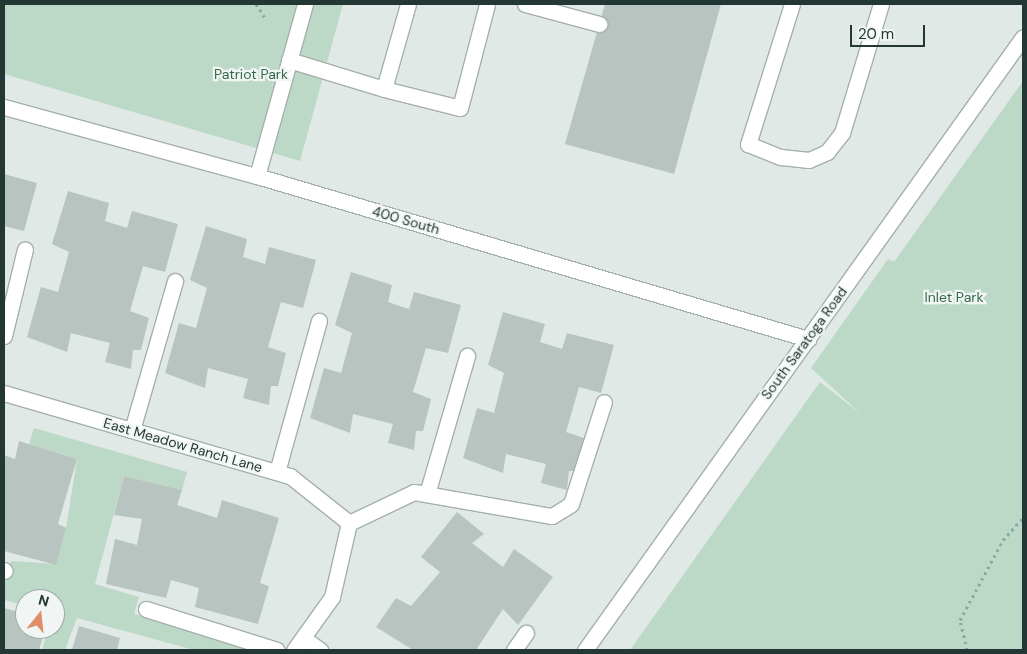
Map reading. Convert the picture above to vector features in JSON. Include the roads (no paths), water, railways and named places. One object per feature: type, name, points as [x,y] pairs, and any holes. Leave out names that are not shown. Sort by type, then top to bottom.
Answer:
[{"type":"street","points":[[256,176],[305,4]]},
{"type":"street","points":[[384,89],[408,4]]},
{"type":"street","points":[[289,60],[384,89],[460,108],[487,4]]},
{"type":"street","points":[[525,4],[599,24]]},
{"type":"street","points":[[792,4],[748,144],[781,157],[809,160],[827,152],[842,133],[881,4]]},
{"type":"street","name":"South Saratoga Road","points":[[586,650],[1023,37]]},
{"type":"street","name":"400 South","points":[[4,107],[256,176],[808,339]]},
{"type":"street","points":[[4,336],[25,249]]},
{"type":"street","points":[[132,430],[175,281]]},
{"type":"street","points":[[276,472],[318,321]]},
{"type":"street","points":[[428,494],[466,356]]},
{"type":"street","name":"East Meadow Ranch Lane","points":[[4,393],[290,476],[349,523]]},
{"type":"street","points":[[320,650],[298,644],[332,597],[349,523],[414,492],[552,516],[571,504],[604,402]]},
{"type":"street","points":[[146,609],[277,650]]},
{"type":"street","points":[[514,650],[526,633]]},
{"type":"park label","name":"Patriot Park","points":[[251,74]]},
{"type":"park label","name":"Inlet Park","points":[[954,297]]}]
